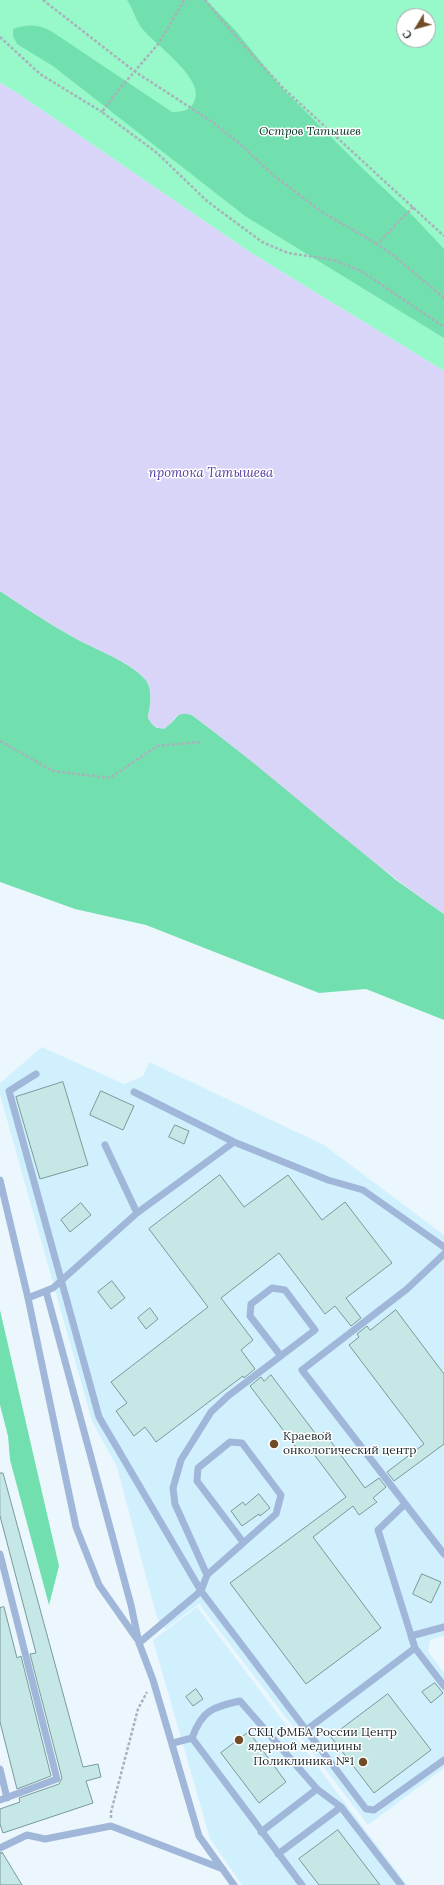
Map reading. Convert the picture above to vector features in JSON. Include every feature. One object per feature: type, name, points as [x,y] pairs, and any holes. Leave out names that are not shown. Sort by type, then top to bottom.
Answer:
[{"type":"lane","points":[[36,1074],[9,1091],[99,1417],[201,1592],[366,1809],[374,1810],[444,1760]]},
{"type":"lane","points":[[134,1092],[234,1142],[328,1180],[363,1190],[444,1247]]},
{"type":"lane","points":[[28,1298],[53,1288],[137,1213],[234,1142]]},
{"type":"lane","points":[[105,1145],[137,1213]]},
{"type":"lane","points":[[0,1180],[28,1298],[76,1528],[99,1585],[139,1643]]},
{"type":"lane","points":[[444,1254],[407,1289],[302,1370],[444,1554]]},
{"type":"lane","points":[[206,1575],[175,1504],[173,1488],[181,1460],[211,1412],[228,1396],[281,1356],[315,1330],[285,1290],[272,1288],[251,1304],[250,1316],[281,1356]]},
{"type":"lane","points":[[46,1291],[131,1605],[139,1643],[153,1680],[173,1743],[199,1836],[234,1885]]},
{"type":"lane","points":[[139,1643],[201,1592],[206,1575],[276,1514],[281,1495],[242,1443],[230,1442],[198,1468],[197,1480],[243,1542]]},
{"type":"lane","points":[[405,1504],[378,1530],[415,1648],[444,1686]]},
{"type":"lane","points":[[0,1554],[57,1779],[4,1799],[0,1769]]},
{"type":"lane","points":[[411,1636],[444,1626]]},
{"type":"lane","points":[[306,1731],[415,1648]]},
{"type":"lane","points":[[192,1738],[198,1721],[218,1706],[240,1701],[317,1789],[341,1808],[401,1885]]},
{"type":"lane","points":[[173,1743],[192,1738]]},
{"type":"lane","points":[[192,1738],[302,1885]]},
{"type":"lane","points":[[261,1832],[317,1789]]},
{"type":"lane","points":[[278,1854],[341,1808]]},
{"type":"lane","points":[[0,1848],[27,1836],[46,1839],[111,1826],[223,1869]]},
{"type":"path","points":[[43,0],[134,71],[210,121],[239,143],[273,175],[322,212],[377,244],[394,256],[444,298]]},
{"type":"path","points":[[102,112],[158,43],[184,0]]},
{"type":"path","points":[[205,0],[282,87],[444,236]]},
{"type":"path","points":[[0,37],[40,74],[102,112],[157,153],[208,201],[262,242],[288,253],[334,260],[361,270],[444,327]]},
{"type":"path","points":[[377,244],[413,207]]},
{"type":"path","points":[[0,741],[53,771],[110,778],[157,746],[200,742]]},
{"type":"path","points":[[111,1826],[111,1812],[138,1709],[153,1680]]},
{"type":"shaded area","name":"Краевой онкологический центр","points":[[42,1047],[124,1084],[143,1076],[149,1062],[324,1145],[444,1235],[444,1636],[430,1640],[428,1651],[444,1673],[444,1768],[368,1825],[199,1604],[165,1629],[157,1618],[117,1467],[92,1421],[0,1095],[0,1083]]},
{"type":"shaded area","name":"СКЦ ФМБА России Центр ядерной медицины","points":[[197,1607],[407,1885],[242,1885],[210,1839],[153,1640]]},
{"type":"green space","name":"Остров Татышев","points":[[0,0],[444,0],[444,371],[251,253],[14,91],[0,83]]},
{"type":"green space","points":[[127,0],[206,0],[236,31],[280,86],[361,167],[414,217],[444,249],[444,338],[245,216],[53,66],[17,44],[13,36],[13,29],[23,26],[37,26],[51,31],[172,112],[187,110],[193,104],[196,95],[194,85],[178,63],[141,27]]},
{"type":"green space","points":[[0,591],[81,642],[121,661],[145,679],[150,688],[151,698],[148,718],[157,728],[169,725],[181,714],[192,715],[251,760],[396,880],[444,914],[444,1020],[366,989],[319,993],[146,925],[75,909],[0,882]]},
{"type":"green space","points":[[0,1310],[59,1566],[49,1605],[10,1460],[8,1436],[0,1405]]},
{"type":"water","name":"протока Татышева","points":[[0,83],[14,91],[251,253],[444,371],[444,914],[411,891],[224,739],[192,715],[178,715],[164,729],[154,726],[148,718],[151,698],[150,688],[145,679],[121,661],[81,642],[0,591]]},
{"type":"building","points":[[63,1082],[88,1165],[40,1179],[16,1097]]},
{"type":"building","points":[[101,1091],[134,1106],[123,1130],[90,1115]]},
{"type":"building","points":[[175,1125],[189,1131],[184,1144],[169,1137]]},
{"type":"building","points":[[220,1175],[244,1207],[288,1175],[322,1220],[345,1202],[392,1263],[346,1298],[361,1318],[351,1326],[335,1306],[325,1314],[279,1253],[221,1298],[253,1340],[241,1350],[255,1369],[244,1378],[243,1376],[156,1442],[145,1427],[134,1436],[116,1411],[127,1403],[111,1382],[208,1307],[149,1229]]},
{"type":"building","points":[[81,1203],[91,1215],[70,1232],[61,1220]]},
{"type":"building","points":[[112,1281],[125,1298],[111,1309],[98,1292]]},
{"type":"building","points":[[150,1308],[158,1319],[146,1329],[138,1318]]},
{"type":"building","points":[[396,1310],[444,1374],[444,1444],[394,1481],[387,1472],[424,1444],[349,1345],[359,1337],[357,1334],[367,1326],[370,1330]]},
{"type":"building","points":[[271,1375],[318,1437],[324,1432],[365,1488],[379,1478],[386,1487],[373,1498],[377,1502],[359,1515],[353,1506],[313,1537],[381,1628],[306,1684],[230,1583],[346,1497],[310,1449],[302,1455],[250,1386],[261,1377],[264,1381]]},
{"type":"building","points":[[0,1473],[3,1473],[83,1767],[98,1764],[101,1777],[86,1781],[93,1803],[3,1833],[0,1824],[0,1809],[20,1802],[19,1798],[59,1784],[62,1778],[30,1654],[36,1653],[0,1516]]},
{"type":"building","points":[[259,1494],[270,1508],[260,1516],[259,1514],[242,1526],[231,1511],[243,1502],[245,1505]]},
{"type":"building","points":[[422,1574],[441,1582],[431,1603],[413,1594]]},
{"type":"building","points":[[4,1607],[17,1658],[21,1656],[51,1776],[17,1789],[0,1722],[0,1608]]},
{"type":"building","points":[[435,1683],[443,1693],[431,1703],[422,1692]]},
{"type":"building","points":[[196,1689],[203,1699],[193,1706],[186,1697]]},
{"type":"building","points":[[388,1694],[431,1750],[374,1793],[331,1737]]},
{"type":"building","points":[[249,1732],[286,1782],[259,1803],[221,1753]]},
{"type":"building","points":[[338,1830],[380,1885],[319,1885],[299,1859]]},
{"type":"building","points":[[0,1853],[2,1853],[22,1885],[0,1885]]},
{"type":"place","name":"Краевой онкологический центр","points":[[274,1444]]},
{"type":"place","name":"СКЦ ФМБА России Центр ядерной медицины","points":[[239,1740]]},
{"type":"place","name":"Поликлиника №1","points":[[363,1762]]}]
